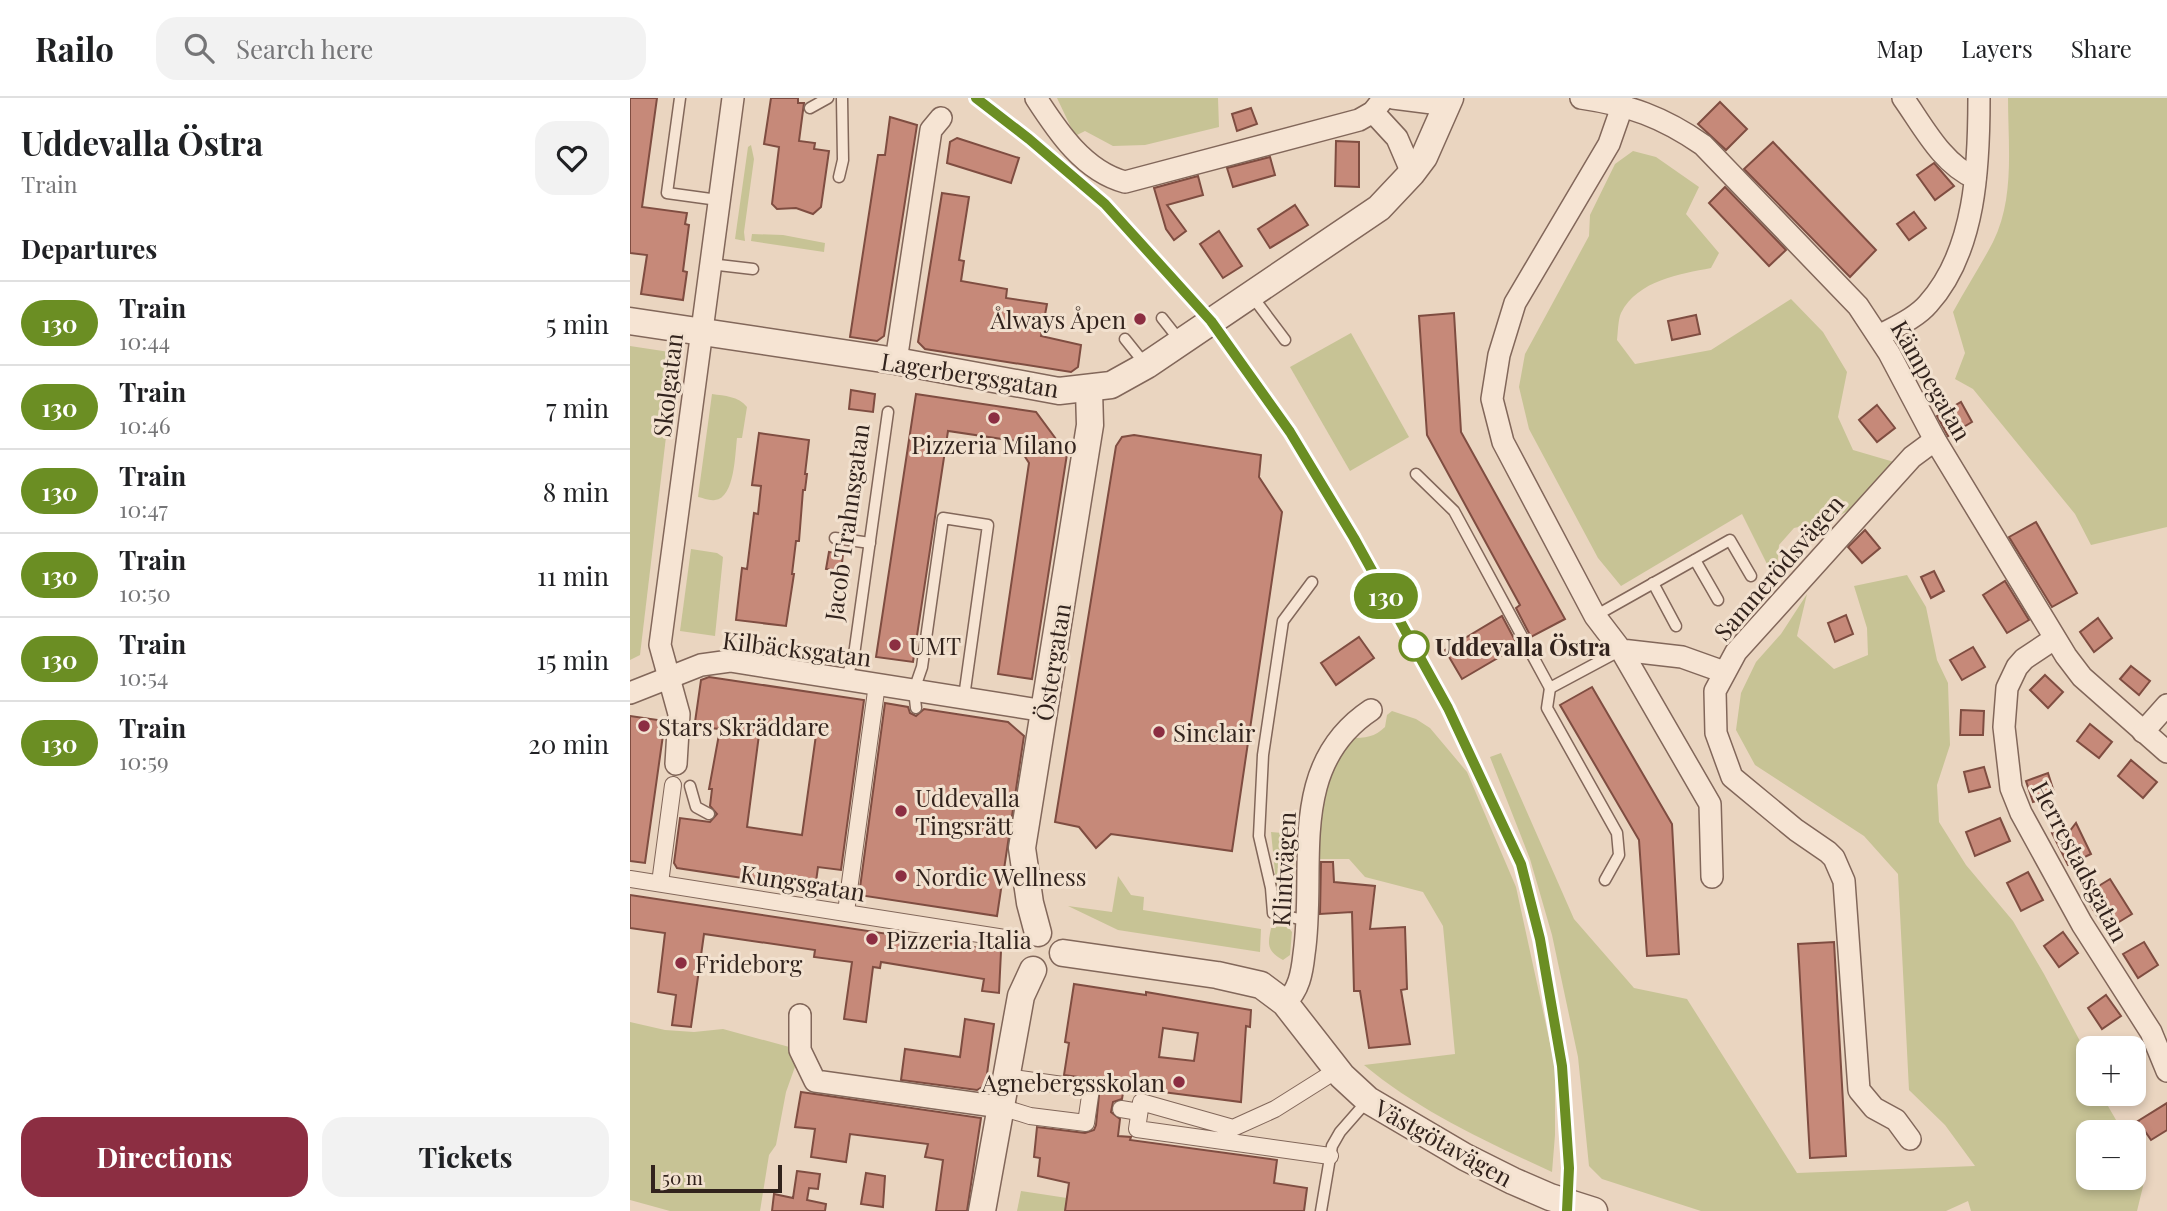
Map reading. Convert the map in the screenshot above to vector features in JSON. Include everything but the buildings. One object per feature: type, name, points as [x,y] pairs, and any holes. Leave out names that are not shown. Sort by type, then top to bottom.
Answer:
[{"type":"street","name":"Skolgatan","points":[[680,778],[681,726],[660,645],[733,98]]},
{"type":"street","points":[[1036,98],[1055,128],[1082,157],[1111,178],[1125,182],[1359,120],[1379,105],[1412,173]]},
{"type":"street","points":[[1393,98],[1449,101]]},
{"type":"street","name":"Kämpegatan","points":[[1581,98],[1623,101],[1703,145],[1858,306],[2054,639],[2082,677],[2167,752]]},
{"type":"street","points":[[1903,98],[1940,151],[1961,172],[1975,178]]},
{"type":"street","points":[[1878,336],[1928,305],[1951,269],[1967,224],[1975,178],[1979,98]]},
{"type":"street","name":"Lagerbergsgatan","points":[[630,321],[699,343],[896,361],[1033,388],[1089,390],[1111,385],[1181,342],[1378,208],[1424,157],[1449,101]]},
{"type":"street","points":[[1623,101],[1609,144],[1515,303],[1499,355],[1492,399],[1503,442],[1595,616],[1621,650],[1710,804],[1712,877]]},
{"type":"street","points":[[896,361],[932,130],[941,118]]},
{"type":"street","name":"Östergatan","points":[[1038,933],[1030,903],[1022,848],[1090,425],[1089,390]]},
{"type":"street","name":"Samnerödsvägen","points":[[1910,1139],[1896,1120],[1874,1108],[1859,1090],[1850,947],[1844,881],[1840,869],[1828,852],[1796,830],[1732,776],[1716,733],[1715,691],[1735,652],[1912,457],[1935,440]]},
{"type":"street","name":"Herrestadsgatan","points":[[2054,639],[2024,659],[2007,688],[2004,727],[2011,788],[2021,813],[2082,924],[2151,1032],[2167,1071]]},
{"type":"street","points":[[1621,650],[1682,657],[1724,673]]},
{"type":"street","name":"Kilbäcksgatan","points":[[630,693],[709,662],[730,661],[877,684],[915,699],[964,696],[1045,711]]},
{"type":"street","points":[[846,912],[877,684]]},
{"type":"street","points":[[2143,732],[2167,705]]},
{"type":"street","name":"Klintvägen","points":[[1285,1003],[1295,994],[1302,973],[1308,921],[1308,828],[1317,783],[1324,764],[1341,736],[1371,710]]},
{"type":"street","points":[[660,883],[680,778]]},
{"type":"street","name":"Kungsgatan","points":[[630,879],[1011,939]]},
{"type":"street","points":[[1038,933],[1055,937],[1063,953],[1058,966],[1046,972],[1033,970],[1024,960],[1024,947],[1031,936],[1038,933]]},
{"type":"street","name":"Västgötavägen","points":[[1063,953],[1261,985],[1285,1003],[1337,1070],[1368,1100],[1445,1146],[1513,1181],[1550,1197],[1594,1211]]},
{"type":"street","points":[[982,1211],[1021,996],[1033,970]]},
{"type":"street","points":[[800,1015],[800,1050],[815,1081],[1000,1107],[1030,1116],[1086,1123],[1091,1088],[1055,1081],[1006,1077]]},
{"type":"street","points":[[1330,1156],[1232,1135],[1141,1101],[1137,1129],[1232,1135],[1269,1103],[1337,1070]]},
{"type":"street","points":[[1121,1109],[1139,1112]]},
{"type":"lane","points":[[680,98],[667,192],[718,200]]},
{"type":"lane","points":[[810,107],[828,98]]},
{"type":"lane","points":[[839,177],[843,160],[842,98]]},
{"type":"lane","points":[[710,264],[753,269]]},
{"type":"lane","points":[[1251,294],[1284,340]]},
{"type":"lane","points":[[1162,317],[1181,342]]},
{"type":"lane","points":[[1125,339],[1146,365]]},
{"type":"lane","name":"Jacob Trahnsgatan","points":[[846,680],[854,655],[888,412]]},
{"type":"lane","points":[[1416,474],[1454,511],[1550,688],[1547,708],[1617,833],[1619,855],[1605,880]]},
{"type":"lane","points":[[915,699],[943,518],[988,525],[964,696]]},
{"type":"lane","points":[[835,538],[870,543]]},
{"type":"lane","points":[[1595,616],[1730,540],[1751,576]]},
{"type":"lane","points":[[1695,559],[1718,600]]},
{"type":"lane","points":[[1308,921],[1273,913],[1258,824],[1263,755],[1283,621],[1312,582]]},
{"type":"lane","points":[[1653,583],[1676,626]]},
{"type":"lane","points":[[1550,688],[1621,650]]},
{"type":"lane","points":[[680,778],[696,807],[709,814]]},
{"type":"lane","points":[[1321,1211],[1330,1156],[1340,1132],[1368,1100]]},
{"type":"shaded area","points":[[1057,98],[1218,98],[1219,127],[1145,145],[1113,146],[1085,131],[1075,136]]},
{"type":"shaded area","points":[[2008,98],[2167,98],[2167,527],[2091,545],[2075,514],[1973,389],[1955,379],[1965,353],[1953,312],[1993,242],[2005,208],[2009,171]]},
{"type":"shaded area","points":[[751,145],[754,159],[745,241],[735,239],[748,147]]},
{"type":"shaded area","points":[[1633,151],[1656,157],[1699,187],[1686,214],[1719,253],[1711,268],[1661,280],[1628,302],[1620,316],[1617,340],[1635,364],[1711,350],[1791,299],[1823,332],[1847,372],[1838,417],[1853,450],[1894,462],[1852,509],[1830,520],[1794,528],[1779,545],[1776,582],[1742,514],[1621,586],[1598,558],[1529,429],[1519,387],[1525,354],[1589,236],[1590,215],[1615,164]]},
{"type":"shaded area","points":[[752,234],[783,235],[825,243],[824,252],[751,241]]},
{"type":"shaded area","points":[[1351,333],[1409,437],[1350,471],[1290,367]]},
{"type":"shaded area","points":[[630,346],[676,353],[640,655],[630,660]]},
{"type":"shaded area","points":[[712,394],[735,399],[747,407],[742,438],[737,438],[727,492],[713,500],[698,497]]},
{"type":"shaded area","points":[[691,549],[717,553],[723,557],[715,636],[680,631]]},
{"type":"shaded area","points":[[1907,575],[1926,607],[1937,660],[1948,683],[1950,745],[1937,785],[1939,822],[1966,865],[2013,921],[2077,1036],[2076,1106],[2108,1106],[2116,1120],[2076,1120],[2076,1190],[2142,1190],[2137,1211],[1971,1211],[1968,1201],[1946,1211],[1701,1211],[1602,1179],[1589,1166],[1578,1057],[1552,935],[1530,859],[1490,757],[1501,753],[1574,919],[1634,988],[1687,999],[1797,1173],[1975,1166],[1945,1125],[1909,1090],[1898,874],[1864,836],[1755,765],[1736,730],[1741,693],[1756,662],[1781,634],[1807,594],[1797,636],[1834,669],[1868,655],[1867,628],[1854,586]]},
{"type":"shaded area","points":[[1392,711],[1416,719],[1430,728],[1467,772],[1516,887],[1555,1066],[1552,1172],[1431,1111],[1385,1082],[1364,1065],[1455,1054],[1443,926],[1423,892],[1365,877],[1349,859],[1315,859],[1318,810],[1334,767],[1351,738],[1374,735],[1385,727],[1387,715]]},
{"type":"shaded area","points":[[1271,832],[1294,834],[1293,906],[1281,908],[1278,903]]},
{"type":"shaded area","points":[[1118,876],[1131,895],[1144,897],[1143,910],[1261,929],[1260,952],[1118,930],[1068,906],[1112,912]]},
{"type":"shaded area","points":[[1272,924],[1288,927],[1292,932],[1290,955],[1283,960],[1273,953],[1269,945]]},
{"type":"shaded area","points":[[630,1022],[665,1030],[694,1032],[723,1029],[793,1048],[796,1064],[786,1092],[776,1145],[769,1155],[760,1211],[670,1211],[630,1200]]},
{"type":"shaded area","points":[[1021,1191],[1067,1198],[1065,1211],[1017,1211]]},
{"type":"railway","points":[[976,98],[1105,204],[1211,321],[1290,432],[1354,538],[1448,708],[1521,864],[1540,939],[1562,1066],[1569,1168],[1567,1211]]},
{"type":"train","name":"130","points":[[976,98],[1105,204],[1211,321],[1290,432],[1354,538],[1448,708],[1521,864],[1540,939],[1562,1066],[1569,1168],[1567,1211]]},
{"type":"place","name":"Ålways Åpen","points":[[1140,319]]},
{"type":"place","name":"Pizzeria Milano","points":[[994,418]]},
{"type":"place","name":"UMT","points":[[895,645]]},
{"type":"place","name":"Uddevalla Östra","points":[[1414,646]]},
{"type":"place","name":"Stars Skräddare","points":[[644,726]]},
{"type":"place","name":"Sinclair","points":[[1159,732]]},
{"type":"place","name":"Uddevalla Tingsrätt","points":[[901,811]]},
{"type":"place","name":"Nordic Wellness","points":[[901,876]]},
{"type":"place","name":"Pizzeria Italia","points":[[872,939]]},
{"type":"place","name":"Frideborg","points":[[681,963]]},
{"type":"place","name":"Agnebergsskolan","points":[[1179,1082]]}]
